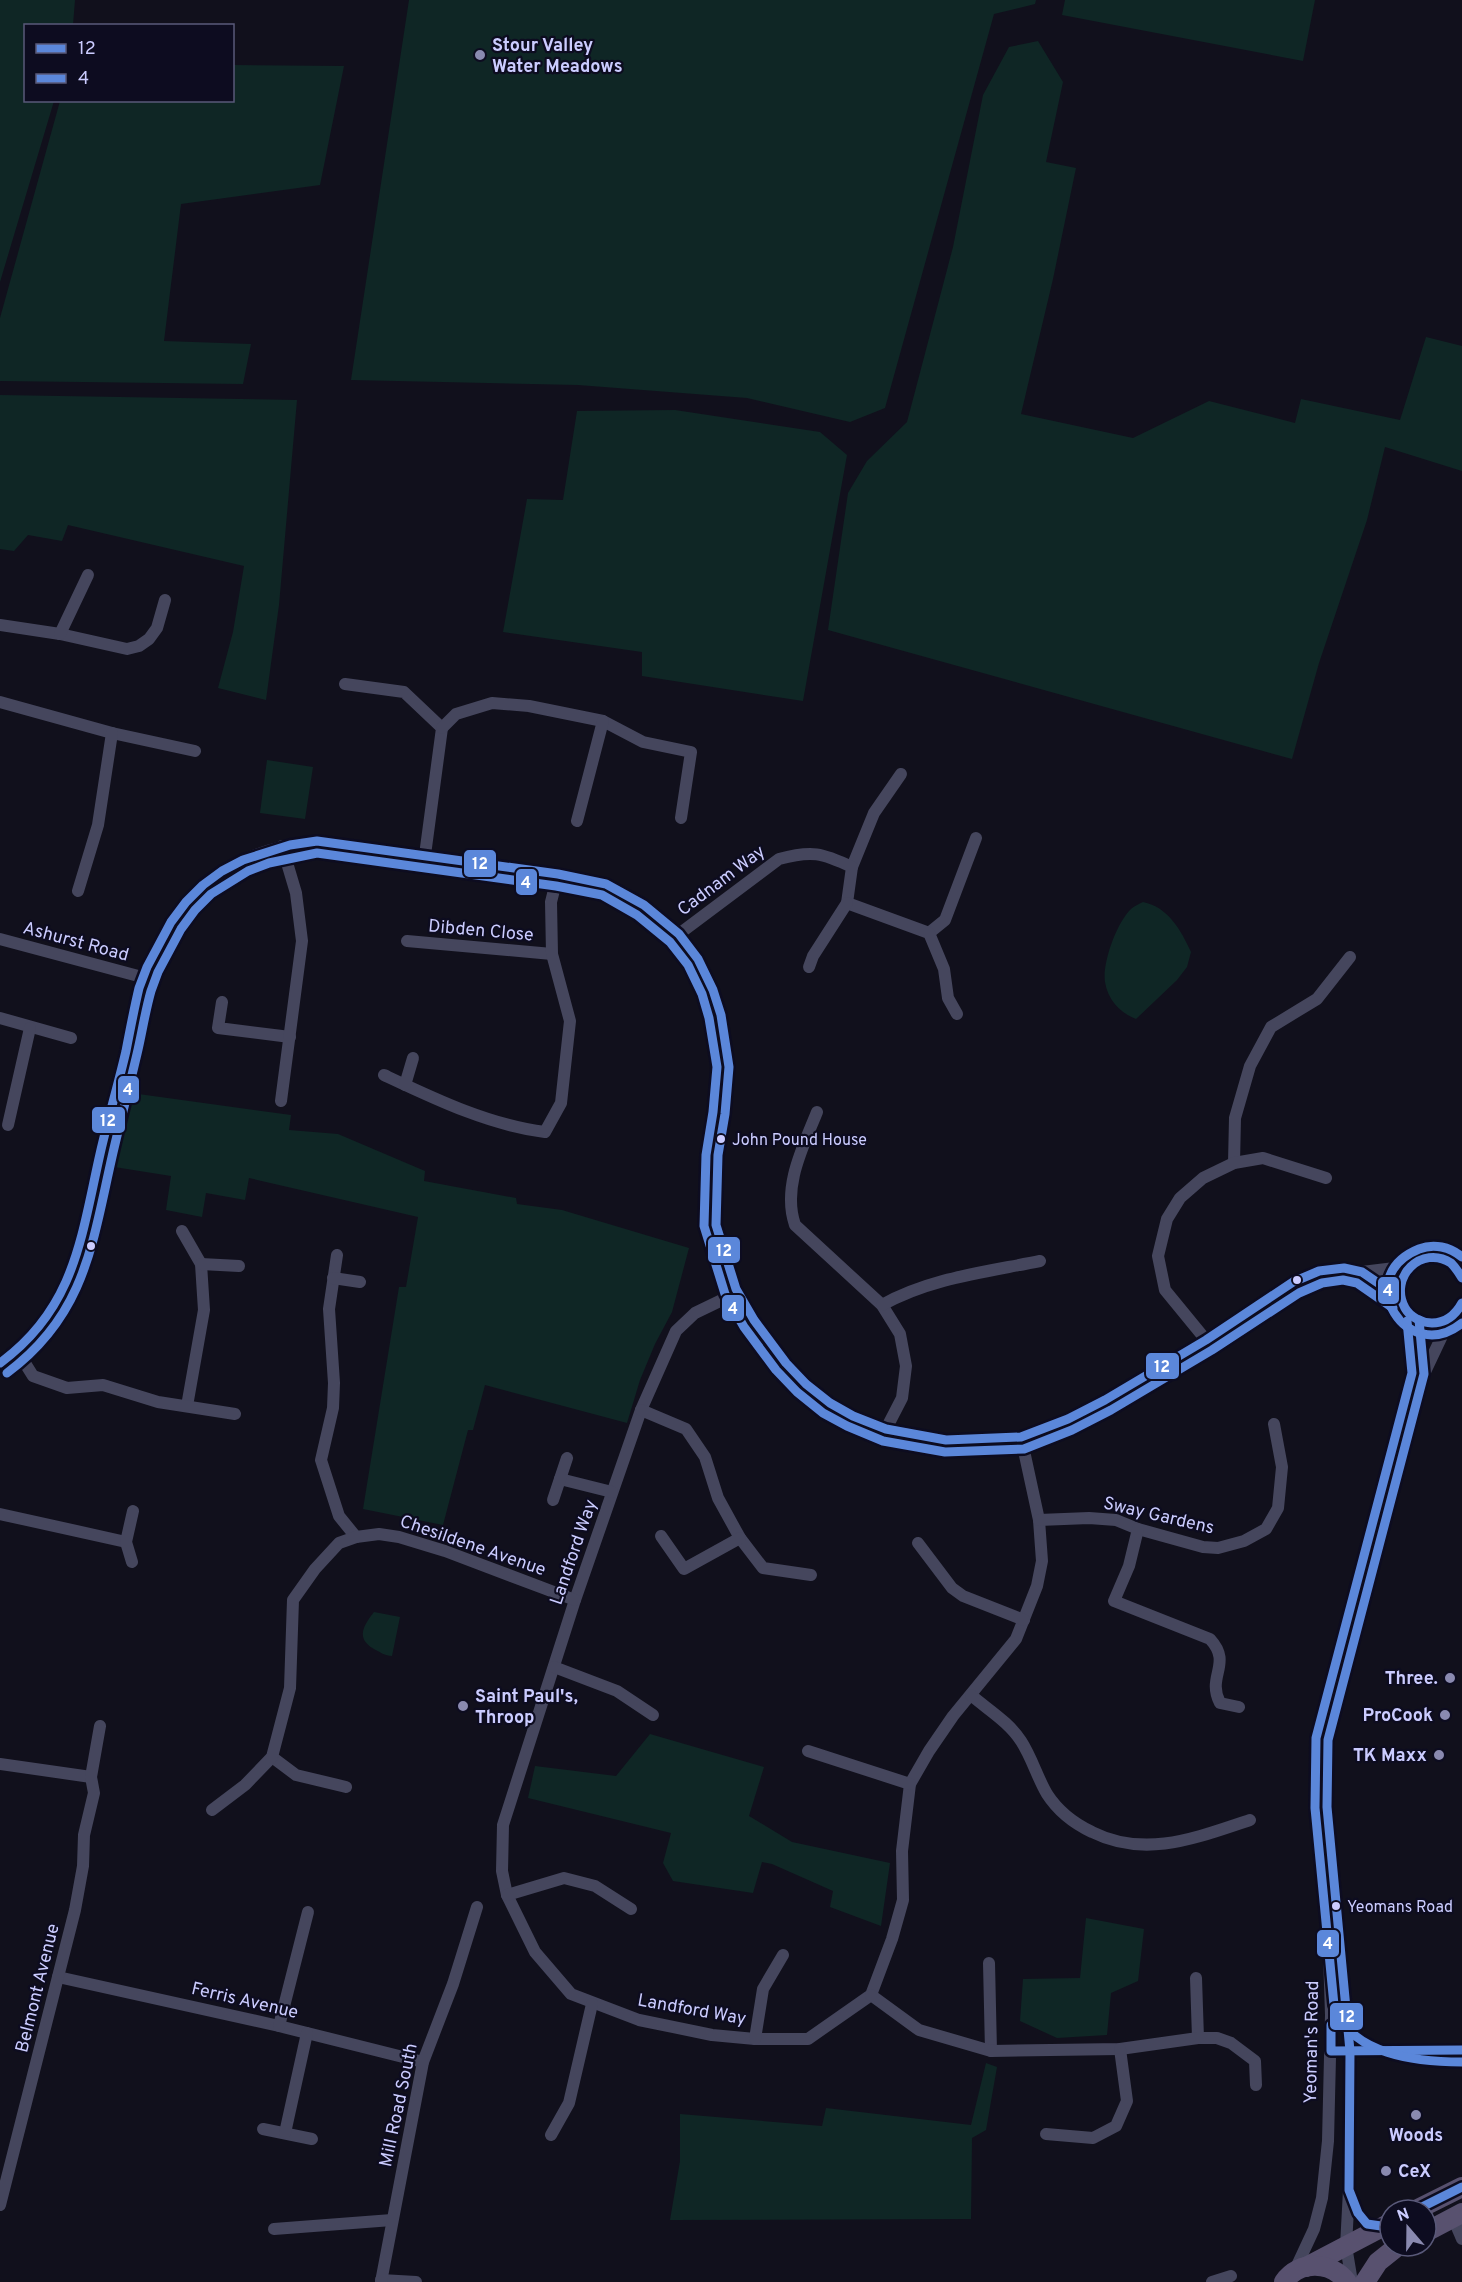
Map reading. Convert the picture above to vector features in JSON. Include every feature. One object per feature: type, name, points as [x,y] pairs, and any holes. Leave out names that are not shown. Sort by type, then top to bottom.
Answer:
[{"type":"main road","points":[[1438,2199],[1462,2187]]},
{"type":"main road","points":[[1438,2226],[1457,2216]]},
{"type":"main road","points":[[1289,2276],[1378,2229]]},
{"type":"main road","points":[[1365,2282],[1383,2258]]},
{"type":"main road","points":[[1289,2276],[1319,2266],[1332,2269],[1347,2282]]},
{"type":"street","points":[[60,634],[88,575]]},
{"type":"street","points":[[0,625],[60,634],[127,649],[139,646],[149,639],[156,628],[165,600]]},
{"type":"street","points":[[345,684],[404,692],[442,728]]},
{"type":"street","points":[[0,702],[112,733],[195,751]]},
{"type":"street","points":[[425,855],[442,728],[456,714],[492,703],[528,706],[603,721],[643,742],[691,752],[681,818]]},
{"type":"street","points":[[577,821],[603,721]]},
{"type":"street","points":[[78,891],[98,825],[112,733]]},
{"type":"street","points":[[809,968],[813,956],[847,903],[852,867],[874,813],[901,774]]},
{"type":"street","points":[[929,933],[945,920],[976,838]]},
{"type":"street","points":[[0,1363],[18,1352],[52,1310],[73,1267],[87,1217],[142,977],[168,924],[187,900],[208,881],[244,858],[282,846],[317,841],[558,874],[606,884],[644,905],[680,934],[698,959],[712,990],[724,1032],[729,1067],[725,1114],[718,1155],[716,1225],[736,1289],[754,1320],[786,1363],[806,1384],[830,1403],[853,1416],[886,1429],[946,1440],[1021,1437],[1068,1419],[1096,1405],[1206,1340],[1293,1282],[1319,1271],[1344,1268],[1362,1272],[1411,1266]]},
{"type":"street","points":[[281,1101],[302,940],[296,893],[282,846]]},
{"type":"street","name":"Cadnam Way","points":[[680,934],[778,859],[797,854],[825,854],[852,867]]},
{"type":"street","points":[[384,1075],[465,1110],[516,1128],[545,1132],[561,1103],[570,1021],[552,954],[551,902],[558,874]]},
{"type":"street","points":[[847,903],[929,933],[944,969],[948,998],[957,1014]]},
{"type":"street","name":"Ashurst Road","points":[[0,939],[142,977]]},
{"type":"street","name":"Dibden Close","points":[[407,941],[552,954]]},
{"type":"street","points":[[1234,1163],[1235,1118],[1250,1066],[1271,1027],[1317,999],[1350,957]]},
{"type":"street","points":[[222,1002],[218,1028],[290,1037]]},
{"type":"street","points":[[0,1018],[71,1038]]},
{"type":"street","points":[[8,1125],[30,1028]]},
{"type":"street","points":[[405,1085],[413,1058]]},
{"type":"street","points":[[818,1112],[800,1156],[790,1195],[792,1218],[795,1225],[882,1305],[900,1334],[906,1366],[902,1398],[886,1429]]},
{"type":"street","points":[[1206,1340],[1165,1290],[1158,1256],[1167,1219],[1180,1198],[1203,1178],[1234,1163],[1263,1158],[1326,1178]]},
{"type":"street","points":[[182,1231],[201,1264],[204,1310],[187,1406]]},
{"type":"street","points":[[337,1255],[328,1310],[334,1383],[333,1408],[321,1460],[339,1516],[356,1537]]},
{"type":"street","points":[[1400,1298],[1401,1280],[1411,1266],[1418,1261],[1436,1258],[1452,1265],[1462,1278]]},
{"type":"street","points":[[882,1305],[898,1296],[938,1281],[1040,1262]]},
{"type":"street","points":[[201,1264],[239,1266]]},
{"type":"street","points":[[1362,1272],[1400,1298],[1407,1311],[1419,1320],[1430,1323],[1441,1322],[1451,1317]]},
{"type":"street","points":[[333,1278],[360,1282]]},
{"type":"street","name":"Landford Way","points":[[736,1289],[724,1299],[695,1313],[676,1331],[640,1410],[575,1600],[503,1825],[502,1871],[507,1895],[535,1952],[571,1994],[592,2004],[639,2020],[712,2035],[755,2039],[808,2039],[871,1995]]},
{"type":"street","name":"Yeoman's Road","points":[[1289,2276],[1314,2229],[1322,2198],[1328,2141],[1331,2015],[1325,1832],[1328,1740],[1425,1374],[1451,1317],[1462,1303]]},
{"type":"street","name":"Yeoman's Road","points":[[1419,1320],[1425,1374]]},
{"type":"street","points":[[18,1352],[33,1376],[67,1388],[103,1385],[158,1402],[235,1414]]},
{"type":"street","points":[[640,1410],[686,1429],[705,1457],[718,1497],[740,1538],[763,1568],[811,1575]]},
{"type":"street","name":"Sway Gardens","points":[[1039,1520],[1089,1518],[1116,1520],[1138,1529],[1203,1547],[1218,1548],[1244,1541],[1266,1528],[1278,1508],[1282,1467],[1274,1424]]},
{"type":"street","points":[[1021,1437],[1039,1520],[1042,1561],[1037,1586],[1016,1640],[953,1716],[910,1784],[902,1851],[903,1900],[892,1939],[871,1995],[919,2030],[991,2051],[1120,2049],[1198,2038],[1217,2038],[1230,2043],[1255,2061],[1256,2085]]},
{"type":"street","points":[[553,1500],[567,1458]]},
{"type":"street","points":[[560,1479],[612,1492]]},
{"type":"street","points":[[132,1562],[126,1542],[133,1511]]},
{"type":"street","points":[[0,1514],[126,1542]]},
{"type":"street","points":[[1138,1529],[1129,1566],[1114,1601],[1210,1639],[1218,1647],[1221,1659],[1215,1682],[1216,1695],[1220,1703],[1239,1707]]},
{"type":"street","name":"Chesildene Avenue","points":[[272,1757],[290,1688],[293,1600],[315,1569],[339,1543],[356,1537],[379,1534],[399,1537],[445,1551],[575,1600]]},
{"type":"street","points":[[661,1536],[684,1569],[740,1538]]},
{"type":"street","points":[[918,1543],[952,1588],[963,1596],[1024,1620]]},
{"type":"street","points":[[554,1667],[617,1691],[653,1715]]},
{"type":"street","points":[[971,1695],[1012,1729],[1021,1740],[1048,1795],[1055,1804],[1075,1823],[1098,1836],[1116,1843],[1151,1845],[1184,1840],[1250,1820]]},
{"type":"street","name":"Belmont Avenue","points":[[0,2205],[58,1977],[83,1866],[84,1835],[94,1793],[91,1777],[100,1726]]},
{"type":"street","points":[[808,1751],[910,1784]]},
{"type":"street","points":[[212,1810],[244,1785],[272,1757],[296,1775],[346,1787]]},
{"type":"street","points":[[0,1764],[91,1777]]},
{"type":"street","name":"Yeoman's Road","points":[[1327,1807],[1350,2051],[1349,2190],[1346,2246],[1352,2282]]},
{"type":"street","points":[[507,1895],[564,1878],[595,1886],[631,1909]]},
{"type":"street","name":"Mill Road South","points":[[381,2281],[423,2062],[453,1984],[477,1907]]},
{"type":"street","points":[[279,2026],[308,1912]]},
{"type":"street","points":[[755,2039],[764,1989],[783,1955]]},
{"type":"street","points":[[989,1963],[991,2051]]},
{"type":"street","name":"Ferris Avenue","points":[[58,1977],[279,2026],[423,2062]]},
{"type":"street","points":[[1196,1978],[1198,2038]]},
{"type":"street","points":[[551,2135],[569,2103],[592,2004]]},
{"type":"street","points":[[285,2133],[307,2033]]},
{"type":"street","points":[[1046,2134],[1093,2138],[1116,2126],[1126,2101],[1120,2049]]},
{"type":"street","points":[[263,2128],[312,2139]]},
{"type":"street","name":"Yeoman's Road","points":[[1349,2190],[1360,2218],[1372,2227],[1378,2226]]},
{"type":"street","points":[[1457,2216],[1462,2239]]},
{"type":"street","points":[[274,2229],[392,2220]]},
{"type":"street","points":[[1212,2282],[1231,2276]]},
{"type":"street","points":[[381,2281],[416,2282]]},
{"type":"green space","points":[[0,0],[75,0],[73,24],[24,24],[24,102],[54,102],[0,282]]},
{"type":"green space","points":[[409,0],[1036,0],[1035,4],[994,14],[885,408],[850,422],[747,398],[578,385],[351,380]]},
{"type":"green space","points":[[1065,0],[1315,0],[1303,61],[1062,15]]},
{"type":"green space","points":[[1038,41],[1063,82],[1046,162],[1076,168],[1021,414],[1133,438],[1209,401],[1295,423],[1301,399],[1400,420],[1426,337],[1462,346],[1462,471],[1385,447],[1367,520],[1319,663],[1292,759],[828,630],[848,493],[867,461],[907,422],[953,247],[983,95],[1009,47]]},
{"type":"green space","points":[[234,65],[344,66],[320,185],[181,204],[164,341],[251,344],[243,384],[0,381],[0,318],[60,102],[234,102]]},
{"type":"green space","points":[[0,395],[297,400],[279,605],[266,700],[218,688],[233,632],[244,566],[68,525],[62,541],[28,535],[14,551],[0,549]]},
{"type":"green space","points":[[675,410],[820,432],[847,455],[803,701],[642,676],[642,652],[503,632],[527,499],[563,500],[577,411]]},
{"type":"green space","points":[[267,760],[313,767],[305,819],[260,813]]},
{"type":"green space","points":[[1143,902],[1167,914],[1178,928],[1191,952],[1187,967],[1177,980],[1136,1019],[1125,1013],[1112,1000],[1105,982],[1105,974],[1108,954],[1121,923],[1131,909]]},
{"type":"green space","points":[[124,1092],[291,1115],[289,1130],[338,1134],[425,1171],[424,1181],[516,1198],[517,1204],[562,1210],[689,1248],[672,1312],[640,1380],[627,1423],[485,1385],[473,1430],[468,1430],[443,1525],[363,1509],[399,1287],[406,1287],[418,1217],[249,1178],[245,1200],[206,1193],[202,1217],[166,1210],[171,1176],[108,1166]]},
{"type":"green space","points":[[374,1612],[400,1617],[392,1656],[385,1655],[368,1645],[363,1636],[367,1622]]},
{"type":"green space","points":[[650,1734],[764,1767],[749,1816],[792,1842],[890,1863],[881,1926],[830,1907],[833,1891],[772,1864],[762,1862],[753,1893],[673,1881],[663,1863],[671,1833],[528,1798],[535,1766],[616,1776]]},
{"type":"green space","points":[[1086,1918],[1144,1929],[1138,1981],[1111,1993],[1107,2035],[1057,2038],[1020,2021],[1023,1979],[1080,1978]]},
{"type":"green space","points":[[986,2063],[997,2067],[986,2130],[972,2138],[971,2219],[670,2220],[680,2161],[680,2114],[822,2126],[826,2108],[971,2125]]},
{"type":"transit line","name":"12","points":[[0,1363],[25,1342],[45,1319],[60,1295],[71,1269],[80,1243],[139,988],[147,967],[171,922],[186,902],[222,871],[243,860],[290,845],[317,841],[558,874],[606,884],[644,905],[679,934],[698,959],[713,990],[721,1015],[729,1067],[725,1114],[718,1155],[716,1225],[736,1289],[754,1320],[786,1363],[806,1384],[830,1403],[853,1416],[886,1429],[946,1440],[1021,1437],[1068,1419],[1105,1400],[1206,1340],[1293,1282],[1319,1271],[1344,1268],[1362,1272],[1400,1298]]},
{"type":"transit line","name":"4","points":[[7,1373],[33,1351],[54,1327],[81,1276],[91,1249],[151,991],[158,972],[181,929],[211,894],[248,871],[269,863],[317,853],[556,886],[602,895],[637,915],[670,942],[688,965],[702,994],[709,1018],[717,1067],[706,1155],[704,1226],[725,1294],[744,1327],[776,1370],[797,1392],[823,1413],[847,1426],[883,1441],[945,1452],[1024,1449],[1072,1430],[1111,1410],[1212,1350],[1299,1293],[1322,1283],[1343,1280],[1357,1283],[1393,1308]]},
{"type":"transit line","name":"4","points":[[1462,1257],[1442,1247],[1430,1246],[1419,1249],[1399,1262],[1389,1279],[1388,1296],[1394,1313],[1406,1326],[1423,1334],[1442,1334],[1462,1323]]},
{"type":"transit line","name":"12","points":[[1462,1278],[1451,1263],[1440,1258],[1429,1258],[1411,1267],[1404,1275],[1401,1285],[1401,1296],[1405,1308],[1420,1321],[1437,1323],[1446,1320],[1457,1311],[1462,1303]]},
{"type":"transit line","name":"12","points":[[1378,2226],[1367,2224],[1358,2213],[1349,2190],[1350,2051],[1327,1807],[1328,1740],[1424,1374],[1419,1320]]},
{"type":"transit line","name":"4","points":[[1407,1321],[1412,1373],[1316,1738],[1315,1808],[1334,2005],[1342,2022],[1354,2035],[1369,2045],[1387,2052],[1426,2060],[1462,2062]]},
{"type":"transit line","name":"12","points":[[1331,2025],[1331,2051],[1462,2050]]},
{"type":"transit line","name":"12","points":[[1438,2199],[1462,2187]]},
{"type":"place","name":"Stour Valley Water Meadows","points":[[480,55]]},
{"type":"place","name":"John Pound House","points":[[721,1139]]},
{"type":"place","name":"Three.","points":[[1450,1678]]},
{"type":"place","name":"Saint Paul's, Throop","points":[[463,1706]]},
{"type":"place","name":"ProCook","points":[[1445,1715]]},
{"type":"place","name":"TK Maxx","points":[[1439,1755]]},
{"type":"place","name":"Yeomans Road","points":[[1336,1906]]},
{"type":"place","name":"Woods","points":[[1416,2115]]},
{"type":"place","name":"CeX","points":[[1386,2171]]}]
